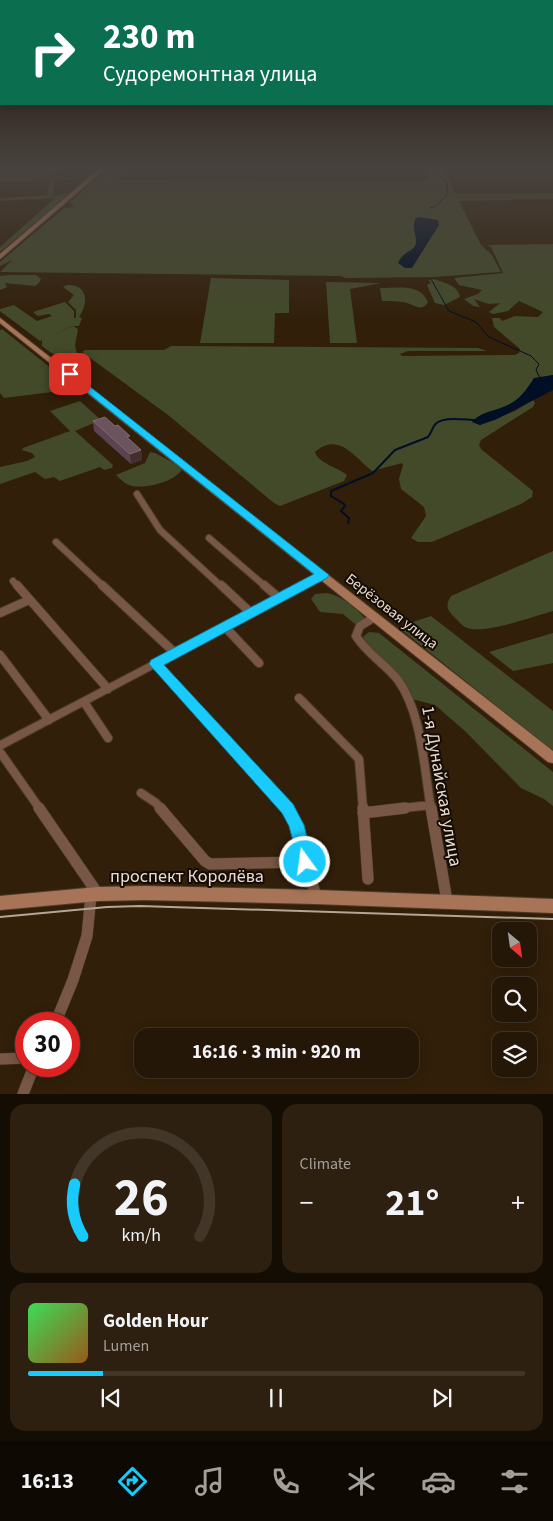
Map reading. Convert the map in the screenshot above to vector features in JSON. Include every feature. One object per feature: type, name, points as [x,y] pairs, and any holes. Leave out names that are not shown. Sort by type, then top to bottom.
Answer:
[{"type":"main road","points":[[0,256],[44,219]]},
{"type":"main road","name":"Берёзовая улица","points":[[0,320],[553,758]]},
{"type":"main road","name":"проспект Королёва","points":[[0,903],[94,895],[145,893],[316,896],[553,906]]},
{"type":"street","points":[[137,494],[160,530],[251,613]]},
{"type":"street","points":[[209,538],[279,598]]},
{"type":"street","points":[[56,542],[175,653]]},
{"type":"street","points":[[0,746],[323,575]]},
{"type":"street","points":[[13,580],[108,689]]},
{"type":"street","points":[[0,613],[30,600]]},
{"type":"street","name":"1-я Дунайская улица","points":[[375,617],[360,626],[356,636],[365,648],[390,672],[410,700],[416,720],[422,764],[447,901]]},
{"type":"street","points":[[225,627],[259,663]]},
{"type":"street","points":[[0,655],[49,720]]},
{"type":"street","points":[[156,664],[288,809],[296,825],[316,896]]},
{"type":"street","points":[[299,698],[359,758],[368,879]]},
{"type":"street","points":[[84,702],[108,738]]},
{"type":"street","points":[[0,752],[94,895],[87,936],[73,980],[60,1012]]},
{"type":"street","points":[[141,794],[156,803],[205,861],[210,864],[305,862]]},
{"type":"street","points":[[363,812],[431,805]]},
{"type":"street","points":[[0,1059],[15,1058]]},
{"type":"street","points":[[23,1094],[30,1077]]},
{"type":"green space","points":[[31,219],[39,219],[0,252],[0,247]]},
{"type":"green space","points":[[51,219],[468,219],[481,245],[492,255],[501,272],[435,277],[346,278],[340,276],[0,272],[12,260],[0,266],[0,262]]},
{"type":"green space","points":[[553,244],[553,375],[534,379],[513,402],[503,408],[483,414],[472,422],[480,425],[515,411],[533,400],[535,403],[533,407],[481,440],[479,445],[481,449],[533,491],[532,497],[521,504],[432,542],[418,542],[411,538],[426,516],[424,507],[401,489],[399,479],[402,463],[372,471],[353,454],[339,445],[324,446],[315,452],[317,456],[347,475],[344,481],[280,506],[168,415],[82,352],[85,350],[164,350],[171,346],[478,348],[487,351],[408,351],[400,354],[402,356],[514,355],[519,353],[520,349],[494,327],[492,318],[500,318],[502,321],[515,316],[538,317],[543,312],[519,301],[508,311],[493,314],[489,312],[500,303],[489,304],[474,299],[480,307],[473,306],[464,299],[478,294],[482,290],[459,285],[454,278],[503,273],[491,247],[486,245]]},
{"type":"green space","points":[[36,275],[41,279],[35,286],[5,283],[7,287],[0,290],[0,276]]},
{"type":"green space","points":[[211,278],[289,280],[289,313],[275,313],[274,343],[200,343]]},
{"type":"green space","points":[[434,279],[454,287],[460,297],[444,305],[435,303],[427,285],[431,283],[428,280]]},
{"type":"green space","points":[[326,282],[381,283],[350,289],[357,343],[330,343]]},
{"type":"green space","points":[[67,285],[74,286],[83,291],[85,300],[79,317],[82,318],[79,326],[73,326],[78,329],[75,345],[77,354],[63,357],[54,354],[42,346],[42,340],[40,341],[0,311],[0,309],[14,305],[37,321],[52,316],[49,314],[38,316],[33,312],[65,302],[74,311],[74,318],[76,318],[76,310],[68,302],[74,295],[63,287]]},
{"type":"green space","points":[[401,287],[414,289],[420,292],[428,302],[420,308],[403,302],[382,301],[380,288]]},
{"type":"green space","points":[[2,329],[81,392],[70,395],[52,392],[4,398],[0,393],[0,330]]},
{"type":"green space","points":[[80,401],[101,420],[75,431],[113,465],[112,468],[104,470],[100,467],[60,481],[54,477],[45,479],[35,472],[0,484],[0,467],[27,461],[35,457],[32,453],[22,450],[23,448],[70,431],[50,411]]},
{"type":"green space","points":[[150,452],[183,468],[167,481],[150,486],[129,485],[116,475],[145,463]]},
{"type":"green space","points":[[553,551],[553,611],[495,627],[472,629],[465,627],[449,611],[448,604],[451,596]]},
{"type":"green space","points":[[327,593],[338,596],[351,605],[364,617],[363,623],[356,625],[343,614],[320,612],[311,599],[315,594]]},
{"type":"green space","points":[[431,616],[553,711],[553,751],[398,627]]},
{"type":"green space","points":[[369,632],[379,633],[553,772],[553,806],[544,799],[521,788],[466,732],[435,705],[412,699],[367,645],[363,637]]},
{"type":"green space","points":[[553,633],[553,663],[513,671],[489,652]]},
{"type":"water","points":[[415,219],[432,219],[438,220],[439,225],[412,268],[405,268],[398,263],[415,246]]},
{"type":"water","points":[[553,375],[553,390],[497,419],[480,425],[472,422],[483,414],[513,402],[524,392],[534,378]]},
{"type":"building","points":[[105,417],[130,436],[127,437],[141,450],[130,454],[93,421]]},
{"type":"waterway","points":[[431,279],[449,311],[476,322],[489,337],[531,356],[539,364],[536,370],[540,378]]},
{"type":"waterway","points":[[348,523],[349,518],[341,511],[345,506],[344,504],[331,496],[331,491],[373,473],[395,450],[428,437],[434,426],[442,420],[475,420]]},
{"type":"tram line","points":[[0,917],[107,907],[140,906],[553,919]]},
{"type":"route","points":[[70,374],[323,575],[156,664],[288,809],[296,825],[305,862]]}]
